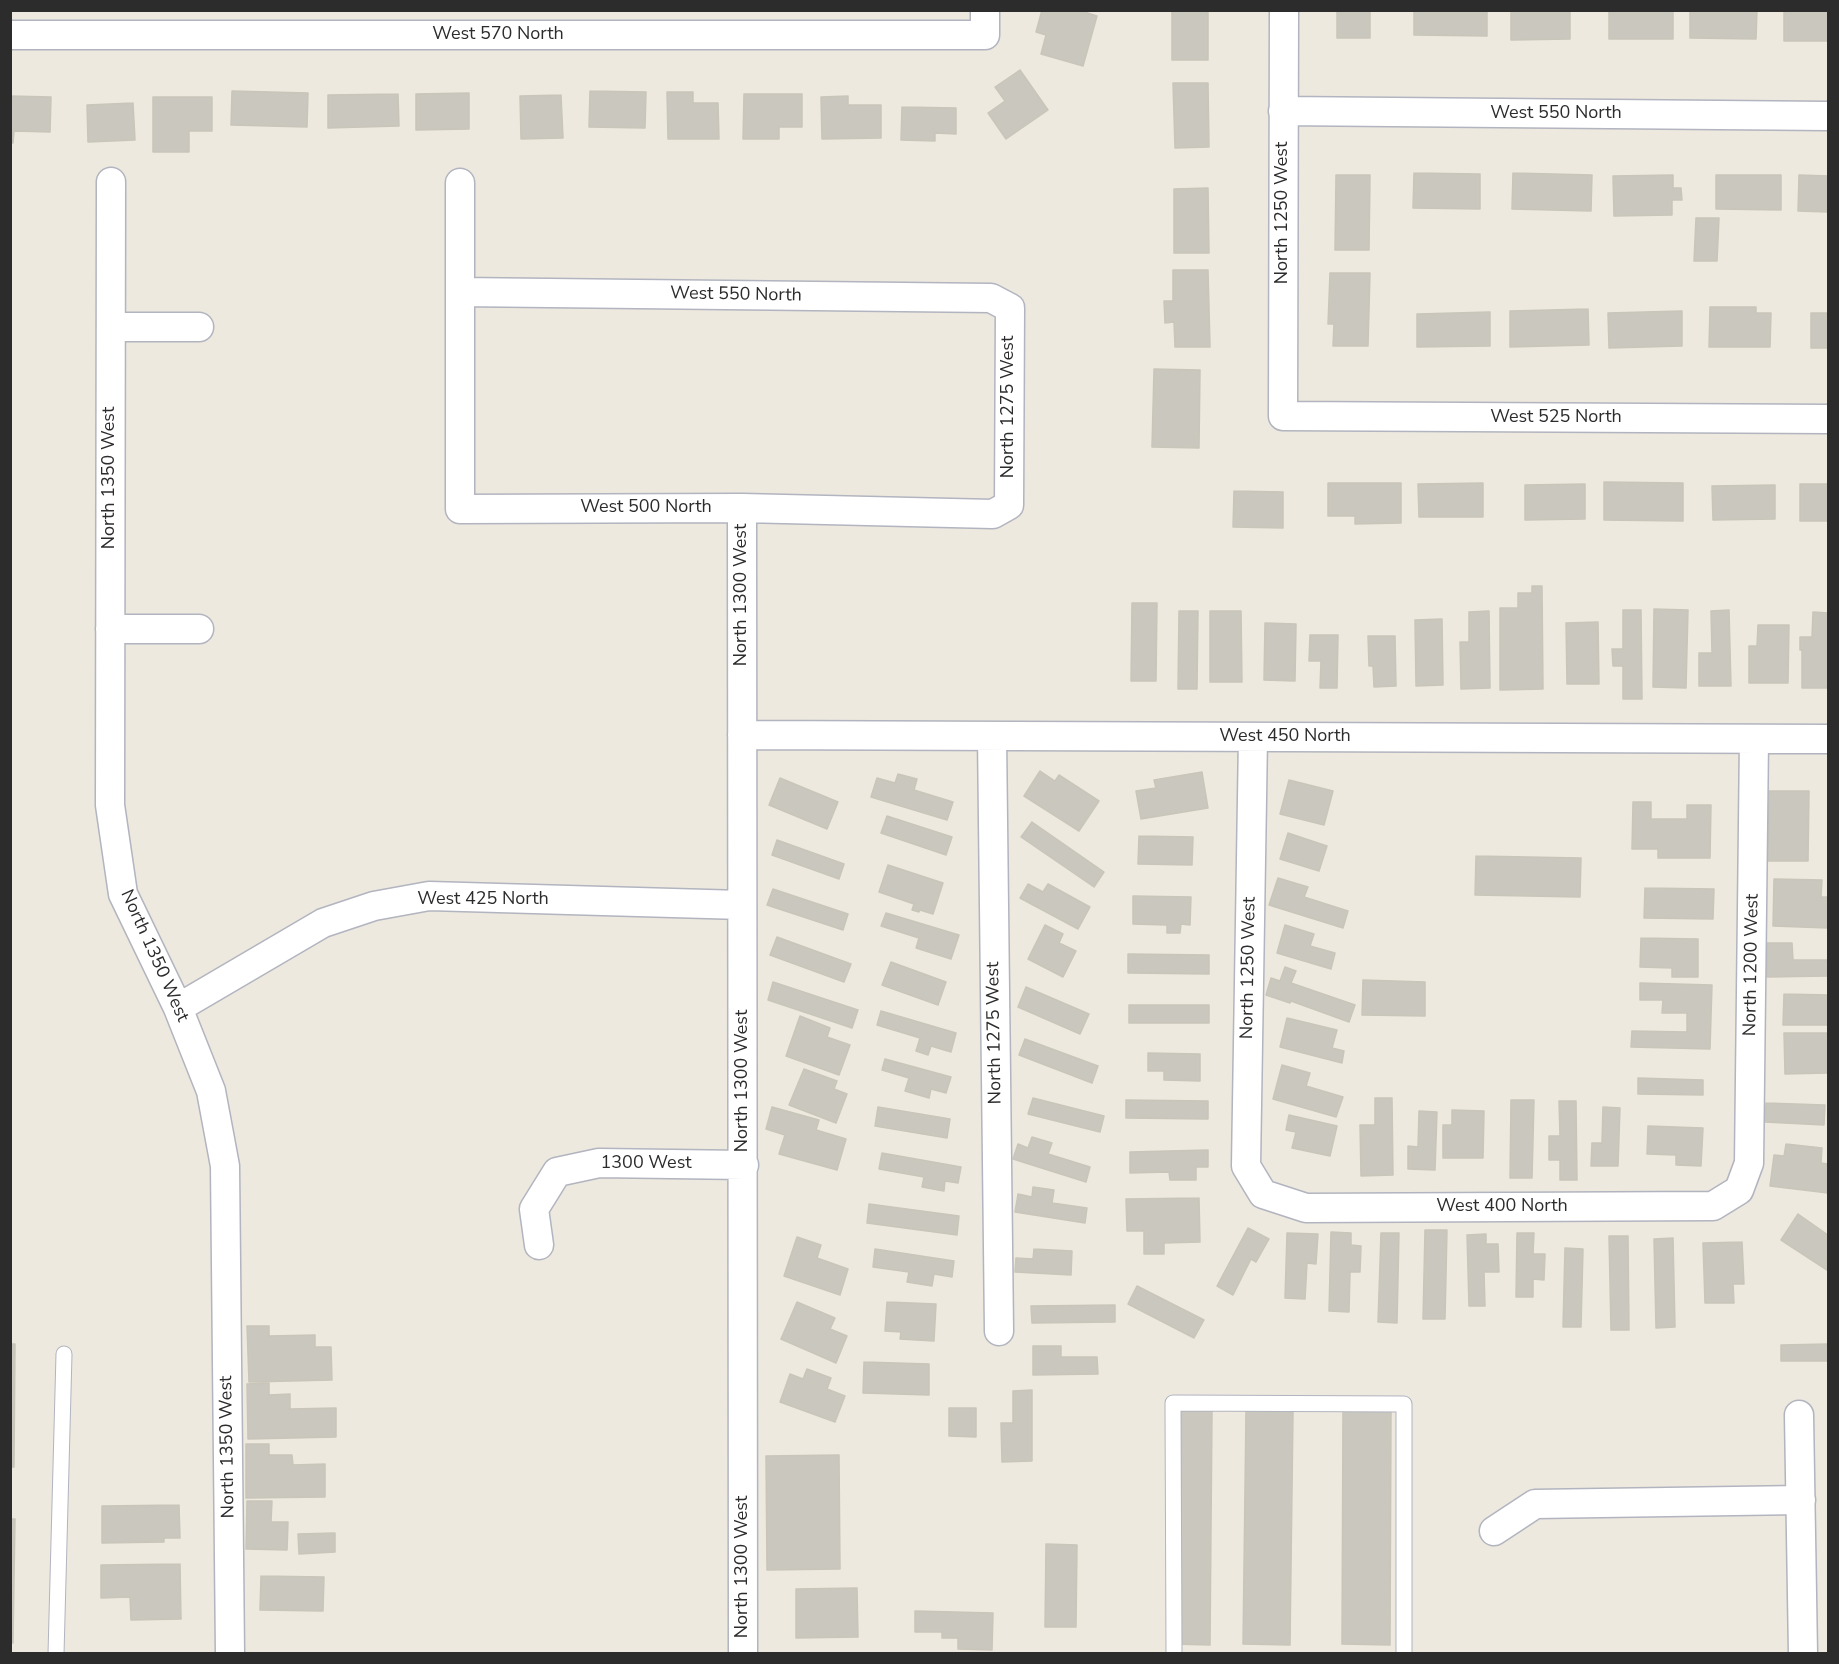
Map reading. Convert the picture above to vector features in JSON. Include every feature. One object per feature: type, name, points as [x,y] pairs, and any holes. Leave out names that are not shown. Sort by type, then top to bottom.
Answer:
[{"type":"street","name":"North 1250 West","points":[[1283,416],[1284,10]]},
{"type":"street","name":"West 570 North","points":[[10,35],[87,23],[985,23]]},
{"type":"street","name":"West 550 North","points":[[1283,111],[1828,116]]},
{"type":"street","name":"North 1350 West","points":[[111,182],[110,805],[123,894],[178,1008],[211,1091],[225,1167],[230,1653]]},
{"type":"street","points":[[460,183],[460,292]]},
{"type":"street","name":"West 550 North","points":[[460,292],[991,298],[1010,308]]},
{"type":"street","name":"West 500 North","points":[[460,292],[460,509],[742,508],[993,514],[1009,505]]},
{"type":"street","name":"North 1275 West","points":[[1009,505],[1010,308]]},
{"type":"street","points":[[111,327],[199,327]]},
{"type":"street","name":"West 525 North","points":[[1283,416],[1828,419]]},
{"type":"street","name":"North 1300 West","points":[[742,508],[743,1653]]},
{"type":"street","points":[[110,629],[199,629]]},
{"type":"street","name":"West 450 North","points":[[742,735],[1828,739]]},
{"type":"street","name":"North 1275 West","points":[[992,736],[999,1331]]},
{"type":"street","name":"North 1250 West","points":[[1253,737],[1246,1167],[1263,1194]]},
{"type":"street","name":"North 1200 West","points":[[1739,1190],[1749,1163],[1754,739]]},
{"type":"street","name":"West 425 North","points":[[178,1008],[323,923],[374,906],[429,896],[742,905]]},
{"type":"street","name":"1300 West","points":[[539,1245],[534,1209],[556,1172],[599,1163],[744,1165]]},
{"type":"street","name":"West 400 North","points":[[1263,1194],[1306,1208],[1713,1206],[1739,1190]]},
{"type":"street","points":[[1799,1415],[1803,1653]]},
{"type":"street","points":[[1494,1531],[1535,1504],[1801,1500]]},
{"type":"lane","points":[[56,1653],[64,1354]]},
{"type":"lane","points":[[1174,1653],[1173,1403],[1404,1404],[1404,1653]]},
{"type":"building","points":[[1042,10],[1078,10],[1097,16],[1083,66],[1041,54],[1046,35],[1036,32]]},
{"type":"building","points":[[1172,10],[1208,10],[1208,60],[1172,60]]},
{"type":"building","points":[[1337,10],[1370,10],[1370,38],[1337,38]]},
{"type":"building","points":[[1414,10],[1487,10],[1487,36],[1414,35]]},
{"type":"building","points":[[1511,10],[1570,10],[1570,39],[1511,40]]},
{"type":"building","points":[[1609,10],[1673,10],[1673,39],[1609,39]]},
{"type":"building","points":[[1690,10],[1757,10],[1756,39],[1690,38]]},
{"type":"building","points":[[1784,10],[1828,10],[1828,41],[1784,41]]},
{"type":"building","points":[[1020,70],[1048,110],[1006,139],[988,113],[1005,101],[995,87]]},
{"type":"building","points":[[1173,83],[1208,83],[1209,147],[1175,148]]},
{"type":"building","points":[[232,91],[308,93],[307,127],[231,125]]},
{"type":"building","points":[[590,91],[646,92],[645,128],[589,127]]},
{"type":"building","points":[[667,92],[693,92],[693,103],[718,103],[719,139],[668,139]]},
{"type":"building","points":[[469,93],[469,129],[416,130],[416,94]]},
{"type":"building","points":[[398,94],[399,126],[328,128],[328,95]]},
{"type":"building","points":[[744,94],[802,94],[802,127],[779,127],[779,139],[743,139]]},
{"type":"building","points":[[561,95],[563,138],[521,139],[520,96]]},
{"type":"building","points":[[10,96],[51,97],[50,132],[14,131],[13,143],[10,143]]},
{"type":"building","points":[[848,96],[848,105],[881,105],[881,138],[822,139],[821,97]]},
{"type":"building","points":[[153,97],[212,97],[212,131],[189,131],[189,152],[153,152]]},
{"type":"building","points":[[133,103],[135,140],[88,142],[87,105]]},
{"type":"building","points":[[902,107],[956,108],[956,134],[935,133],[935,141],[901,140]]},
{"type":"building","points":[[1414,173],[1480,174],[1480,209],[1413,208]]},
{"type":"building","points":[[1513,173],[1592,175],[1591,211],[1512,209]]},
{"type":"building","points":[[1336,175],[1370,175],[1369,250],[1335,250]]},
{"type":"building","points":[[1673,175],[1673,188],[1681,188],[1682,200],[1672,200],[1672,215],[1614,216],[1613,176]]},
{"type":"building","points":[[1716,175],[1781,175],[1781,210],[1716,209]]},
{"type":"building","points":[[1799,175],[1828,176],[1828,212],[1798,211]]},
{"type":"building","points":[[1208,188],[1209,253],[1174,253],[1174,189]]},
{"type":"building","points":[[1696,218],[1719,218],[1717,261],[1694,261]]},
{"type":"building","points":[[1173,270],[1208,270],[1210,347],[1175,347],[1174,322],[1165,323],[1164,301],[1173,301]]},
{"type":"building","points":[[1330,273],[1370,273],[1368,346],[1333,346],[1334,324],[1328,324]]},
{"type":"building","points":[[1710,307],[1756,307],[1756,313],[1771,313],[1770,347],[1709,347]]},
{"type":"building","points":[[1588,309],[1589,345],[1510,347],[1510,311]]},
{"type":"building","points":[[1682,311],[1682,346],[1609,348],[1608,313]]},
{"type":"building","points":[[1490,312],[1490,346],[1417,347],[1417,314]]},
{"type":"building","points":[[1811,313],[1828,313],[1828,348],[1811,348]]},
{"type":"building","points":[[1154,369],[1200,370],[1199,448],[1152,447]]},
{"type":"building","points":[[1604,482],[1683,483],[1683,521],[1604,520]]},
{"type":"building","points":[[1328,483],[1401,483],[1401,523],[1355,524],[1355,516],[1328,516]]},
{"type":"building","points":[[1483,483],[1483,517],[1419,517],[1418,484]]},
{"type":"building","points":[[1585,484],[1585,519],[1525,520],[1525,485]]},
{"type":"building","points":[[1800,484],[1828,484],[1828,521],[1800,521]]},
{"type":"building","points":[[1775,485],[1775,519],[1713,520],[1712,486]]},
{"type":"building","points":[[1234,491],[1283,492],[1283,528],[1233,527]]},
{"type":"building","points":[[1532,586],[1542,586],[1543,689],[1500,690],[1500,608],[1518,608],[1518,593],[1532,593]]},
{"type":"building","points":[[1132,603],[1157,603],[1156,681],[1131,681]]},
{"type":"building","points":[[1654,609],[1688,610],[1686,688],[1653,687]]},
{"type":"building","points":[[1623,610],[1641,610],[1642,699],[1623,699],[1623,666],[1613,666],[1612,649],[1623,649]]},
{"type":"building","points":[[1729,610],[1731,686],[1699,686],[1699,653],[1712,653],[1711,611]]},
{"type":"building","points":[[1179,611],[1198,611],[1197,689],[1178,689]]},
{"type":"building","points":[[1210,611],[1241,611],[1242,682],[1210,682]]},
{"type":"building","points":[[1489,611],[1490,688],[1461,689],[1460,642],[1469,642],[1469,612]]},
{"type":"building","points":[[1813,612],[1828,613],[1828,688],[1802,688],[1800,637],[1812,637]]},
{"type":"building","points":[[1442,619],[1443,685],[1416,686],[1415,620]]},
{"type":"building","points":[[1598,622],[1599,684],[1567,684],[1566,623]]},
{"type":"building","points":[[1265,623],[1296,624],[1295,681],[1264,680]]},
{"type":"building","points":[[1758,625],[1789,625],[1788,683],[1749,683],[1749,646],[1757,646]]},
{"type":"building","points":[[1310,635],[1338,635],[1337,688],[1320,688],[1321,661],[1309,661]]},
{"type":"building","points":[[1368,636],[1395,636],[1396,686],[1374,687],[1373,666],[1369,666]]},
{"type":"building","points":[[1040,771],[1055,781],[1059,775],[1099,801],[1079,831],[1024,796]]},
{"type":"building","points":[[1202,772],[1208,808],[1141,819],[1136,791],[1156,788],[1154,780]]},
{"type":"building","points":[[898,774],[917,779],[914,790],[953,802],[947,820],[871,797],[877,778],[895,783]]},
{"type":"building","points":[[780,778],[838,802],[827,829],[769,805]]},
{"type":"building","points":[[1289,780],[1333,791],[1324,825],[1280,814]]},
{"type":"building","points":[[1769,791],[1809,791],[1808,861],[1768,861]]},
{"type":"building","points":[[1633,802],[1651,802],[1651,819],[1687,819],[1687,805],[1711,805],[1710,858],[1658,858],[1658,849],[1632,849]]},
{"type":"building","points":[[887,816],[952,837],[946,855],[881,833]]},
{"type":"building","points":[[1032,822],[1104,872],[1094,887],[1021,837]]},
{"type":"building","points":[[1288,833],[1327,846],[1319,871],[1280,859]]},
{"type":"building","points":[[1139,836],[1193,837],[1192,865],[1138,864]]},
{"type":"building","points":[[777,840],[844,864],[839,879],[772,855]]},
{"type":"building","points":[[1476,856],[1581,858],[1580,897],[1475,895]]},
{"type":"building","points":[[888,865],[943,883],[933,914],[912,910],[914,904],[879,892]]},
{"type":"building","points":[[1278,878],[1308,887],[1304,897],[1348,911],[1343,928],[1269,905]]},
{"type":"building","points":[[1774,879],[1822,880],[1821,897],[1828,897],[1828,928],[1773,926]]},
{"type":"building","points":[[1028,884],[1043,892],[1048,884],[1090,907],[1078,929],[1020,898]]},
{"type":"building","points":[[1645,888],[1714,889],[1713,919],[1644,918]]},
{"type":"building","points":[[773,889],[848,914],[843,930],[767,905]]},
{"type":"building","points":[[1133,896],[1191,897],[1190,925],[1181,924],[1180,933],[1167,933],[1167,925],[1133,924]]},
{"type":"building","points":[[886,913],[959,935],[951,959],[916,948],[919,938],[881,926]]},
{"type":"building","points":[[1045,925],[1063,934],[1059,943],[1076,951],[1063,977],[1028,959]]},
{"type":"building","points":[[1285,925],[1314,934],[1310,946],[1335,953],[1331,969],[1277,953]]},
{"type":"building","points":[[777,937],[851,964],[844,982],[770,955]]},
{"type":"building","points":[[1641,938],[1698,939],[1698,977],[1672,977],[1672,968],[1640,967]]},
{"type":"building","points":[[1767,943],[1792,943],[1793,960],[1828,960],[1828,976],[1767,977]]},
{"type":"building","points":[[1128,954],[1209,955],[1209,974],[1128,973]]},
{"type":"building","points":[[891,962],[946,982],[938,1005],[882,985]]},
{"type":"building","points":[[1285,967],[1296,971],[1291,983],[1355,1005],[1349,1022],[1291,1001],[1290,1003],[1266,995],[1271,978],[1280,981]]},
{"type":"building","points":[[1363,980],[1425,982],[1425,1016],[1362,1015]]},
{"type":"building","points":[[773,982],[858,1010],[852,1028],[768,1000]]},
{"type":"building","points":[[1640,983],[1712,985],[1710,1049],[1631,1047],[1632,1031],[1687,1032],[1687,1013],[1662,1013],[1663,1000],[1640,1000]]},
{"type":"building","points":[[1026,987],[1089,1014],[1080,1034],[1018,1007]]},
{"type":"building","points":[[1784,994],[1828,995],[1828,1025],[1783,1025]]},
{"type":"building","points":[[1129,1005],[1209,1005],[1209,1023],[1129,1023]]},
{"type":"building","points":[[881,1011],[956,1033],[951,1052],[931,1046],[928,1055],[916,1051],[920,1038],[877,1025]]},
{"type":"building","points":[[800,1016],[830,1028],[827,1037],[850,1045],[839,1075],[786,1056]]},
{"type":"building","points":[[1287,1018],[1337,1030],[1332,1048],[1344,1051],[1342,1063],[1280,1047]]},
{"type":"building","points":[[1784,1033],[1828,1033],[1828,1073],[1785,1074]]},
{"type":"building","points":[[1025,1039],[1098,1066],[1092,1083],[1019,1055]]},
{"type":"building","points":[[1148,1053],[1200,1054],[1200,1081],[1164,1080],[1164,1071],[1148,1071]]},
{"type":"building","points":[[885,1059],[951,1077],[946,1093],[931,1089],[929,1098],[905,1091],[909,1078],[882,1070]]},
{"type":"building","points":[[1282,1065],[1310,1073],[1306,1086],[1343,1097],[1336,1117],[1273,1099]]},
{"type":"building","points":[[804,1069],[837,1081],[834,1089],[847,1094],[836,1123],[789,1105]]},
{"type":"building","points":[[1638,1078],[1703,1080],[1703,1095],[1638,1094]]},
{"type":"building","points":[[1033,1098],[1104,1116],[1100,1132],[1028,1114]]},
{"type":"building","points":[[1375,1098],[1392,1098],[1393,1175],[1361,1176],[1360,1125],[1375,1125]]},
{"type":"building","points":[[1126,1100],[1208,1101],[1208,1119],[1126,1118]]},
{"type":"building","points":[[1511,1100],[1534,1100],[1532,1178],[1510,1178]]},
{"type":"building","points":[[1559,1101],[1576,1101],[1577,1180],[1560,1180],[1560,1160],[1549,1160],[1549,1136],[1560,1136]]},
{"type":"building","points":[[1766,1103],[1825,1105],[1824,1125],[1765,1122]]},
{"type":"building","points":[[772,1107],[819,1120],[816,1130],[846,1139],[837,1170],[779,1154],[785,1135],[766,1129]]},
{"type":"building","points":[[878,1107],[950,1119],[947,1138],[875,1126]]},
{"type":"building","points":[[1603,1107],[1620,1108],[1618,1166],[1591,1166],[1592,1143],[1602,1143]]},
{"type":"building","points":[[1452,1110],[1484,1111],[1483,1158],[1443,1158],[1443,1125],[1452,1125]]},
{"type":"building","points":[[1419,1111],[1437,1112],[1435,1170],[1408,1169],[1408,1146],[1418,1147]]},
{"type":"building","points":[[1289,1115],[1337,1126],[1330,1156],[1292,1148],[1296,1132],[1286,1130]]},
{"type":"building","points":[[1648,1126],[1703,1128],[1701,1166],[1676,1165],[1676,1155],[1647,1154]]},
{"type":"building","points":[[1032,1137],[1052,1143],[1048,1154],[1090,1167],[1086,1182],[1013,1159],[1018,1144],[1028,1148]]},
{"type":"building","points":[[1786,1144],[1822,1148],[1821,1163],[1828,1164],[1828,1193],[1770,1186],[1774,1155],[1784,1156]]},
{"type":"building","points":[[1208,1150],[1208,1167],[1196,1167],[1196,1180],[1170,1180],[1169,1172],[1130,1173],[1130,1152]]},
{"type":"building","points":[[882,1153],[961,1167],[958,1183],[945,1181],[944,1191],[922,1187],[924,1177],[879,1169]]},
{"type":"building","points":[[1033,1187],[1054,1190],[1052,1203],[1087,1208],[1085,1223],[1015,1212],[1018,1194],[1032,1197]]},
{"type":"building","points":[[1199,1198],[1200,1242],[1164,1243],[1164,1254],[1144,1254],[1144,1231],[1127,1231],[1126,1199]]},
{"type":"building","points":[[869,1204],[959,1216],[957,1235],[867,1223]]},
{"type":"building","points":[[1798,1214],[1828,1235],[1827,1270],[1781,1240]]},
{"type":"building","points":[[1248,1228],[1269,1239],[1256,1262],[1251,1259],[1233,1295],[1217,1286]]},
{"type":"building","points":[[1425,1230],[1447,1230],[1445,1319],[1423,1319]]},
{"type":"building","points":[[1331,1232],[1351,1233],[1351,1245],[1361,1246],[1360,1272],[1350,1272],[1349,1312],[1329,1311]]},
{"type":"building","points":[[1287,1233],[1318,1234],[1316,1264],[1307,1263],[1305,1299],[1285,1298]]},
{"type":"building","points":[[1381,1233],[1399,1233],[1397,1323],[1378,1322]]},
{"type":"building","points":[[1517,1233],[1534,1233],[1533,1254],[1545,1254],[1544,1280],[1533,1279],[1533,1297],[1516,1297]]},
{"type":"building","points":[[1486,1234],[1486,1244],[1498,1244],[1499,1272],[1484,1272],[1485,1306],[1469,1306],[1467,1235]]},
{"type":"building","points":[[1609,1236],[1628,1236],[1629,1330],[1611,1330]]},
{"type":"building","points":[[797,1237],[821,1245],[817,1258],[848,1269],[840,1295],[784,1276]]},
{"type":"building","points":[[1673,1238],[1675,1327],[1656,1328],[1654,1239]]},
{"type":"building","points":[[1742,1242],[1744,1284],[1733,1284],[1734,1303],[1705,1303],[1703,1243]]},
{"type":"building","points":[[1565,1248],[1583,1249],[1581,1327],[1563,1327]]},
{"type":"building","points":[[875,1249],[954,1261],[952,1277],[934,1274],[932,1286],[907,1282],[909,1272],[873,1267]]},
{"type":"building","points":[[1034,1249],[1072,1251],[1071,1275],[1015,1272],[1016,1258],[1033,1259]]},
{"type":"building","points":[[1137,1286],[1204,1320],[1194,1338],[1128,1304]]},
{"type":"building","points":[[797,1302],[835,1318],[830,1329],[847,1336],[836,1363],[781,1339]]},
{"type":"building","points":[[887,1302],[936,1304],[934,1341],[900,1339],[901,1332],[885,1331]]},
{"type":"building","points":[[1115,1305],[1115,1322],[1032,1323],[1031,1306]]},
{"type":"building","points":[[247,1326],[269,1326],[269,1336],[315,1335],[315,1347],[331,1347],[332,1380],[249,1382]]},
{"type":"building","points":[[10,1344],[15,1344],[14,1467],[10,1467]]},
{"type":"building","points":[[1828,1344],[1828,1361],[1781,1361],[1781,1345]]},
{"type":"building","points":[[1033,1346],[1061,1346],[1061,1357],[1097,1357],[1098,1374],[1033,1375]]},
{"type":"building","points":[[864,1362],[929,1364],[929,1395],[863,1393]]},
{"type":"building","points":[[807,1369],[831,1378],[827,1389],[845,1396],[835,1422],[780,1402],[790,1374],[803,1379]]},
{"type":"building","points":[[269,1383],[269,1395],[290,1394],[290,1409],[336,1408],[336,1437],[248,1439],[247,1384]]},
{"type":"building","points":[[1032,1390],[1032,1461],[1002,1462],[1001,1423],[1013,1423],[1013,1391]]},
{"type":"building","points":[[949,1408],[976,1408],[976,1437],[949,1436]]},
{"type":"building","points":[[1176,1411],[1212,1411],[1210,1645],[1173,1644]]},
{"type":"building","points":[[1246,1411],[1293,1412],[1290,1645],[1243,1644]]},
{"type":"building","points":[[1343,1411],[1391,1411],[1390,1645],[1342,1644]]},
{"type":"building","points":[[246,1444],[269,1444],[269,1455],[292,1455],[293,1465],[325,1464],[325,1497],[246,1498]]},
{"type":"building","points":[[839,1455],[840,1569],[767,1570],[766,1456]]},
{"type":"building","points":[[247,1501],[272,1501],[271,1522],[288,1522],[287,1550],[246,1549]]},
{"type":"building","points":[[179,1505],[180,1538],[164,1538],[164,1542],[102,1543],[102,1506]]},
{"type":"building","points":[[10,1519],[15,1519],[13,1643],[10,1643]]},
{"type":"building","points":[[335,1533],[335,1552],[299,1554],[298,1534]]},
{"type":"building","points":[[1046,1544],[1077,1545],[1076,1627],[1045,1627]]},
{"type":"building","points":[[180,1564],[181,1619],[131,1620],[130,1597],[101,1598],[101,1565]]},
{"type":"building","points":[[261,1576],[324,1577],[323,1611],[260,1610]]},
{"type":"building","points":[[857,1588],[858,1637],[796,1638],[796,1589]]},
{"type":"building","points":[[915,1611],[993,1613],[992,1650],[958,1649],[958,1638],[942,1638],[942,1632],[915,1632]]}]
